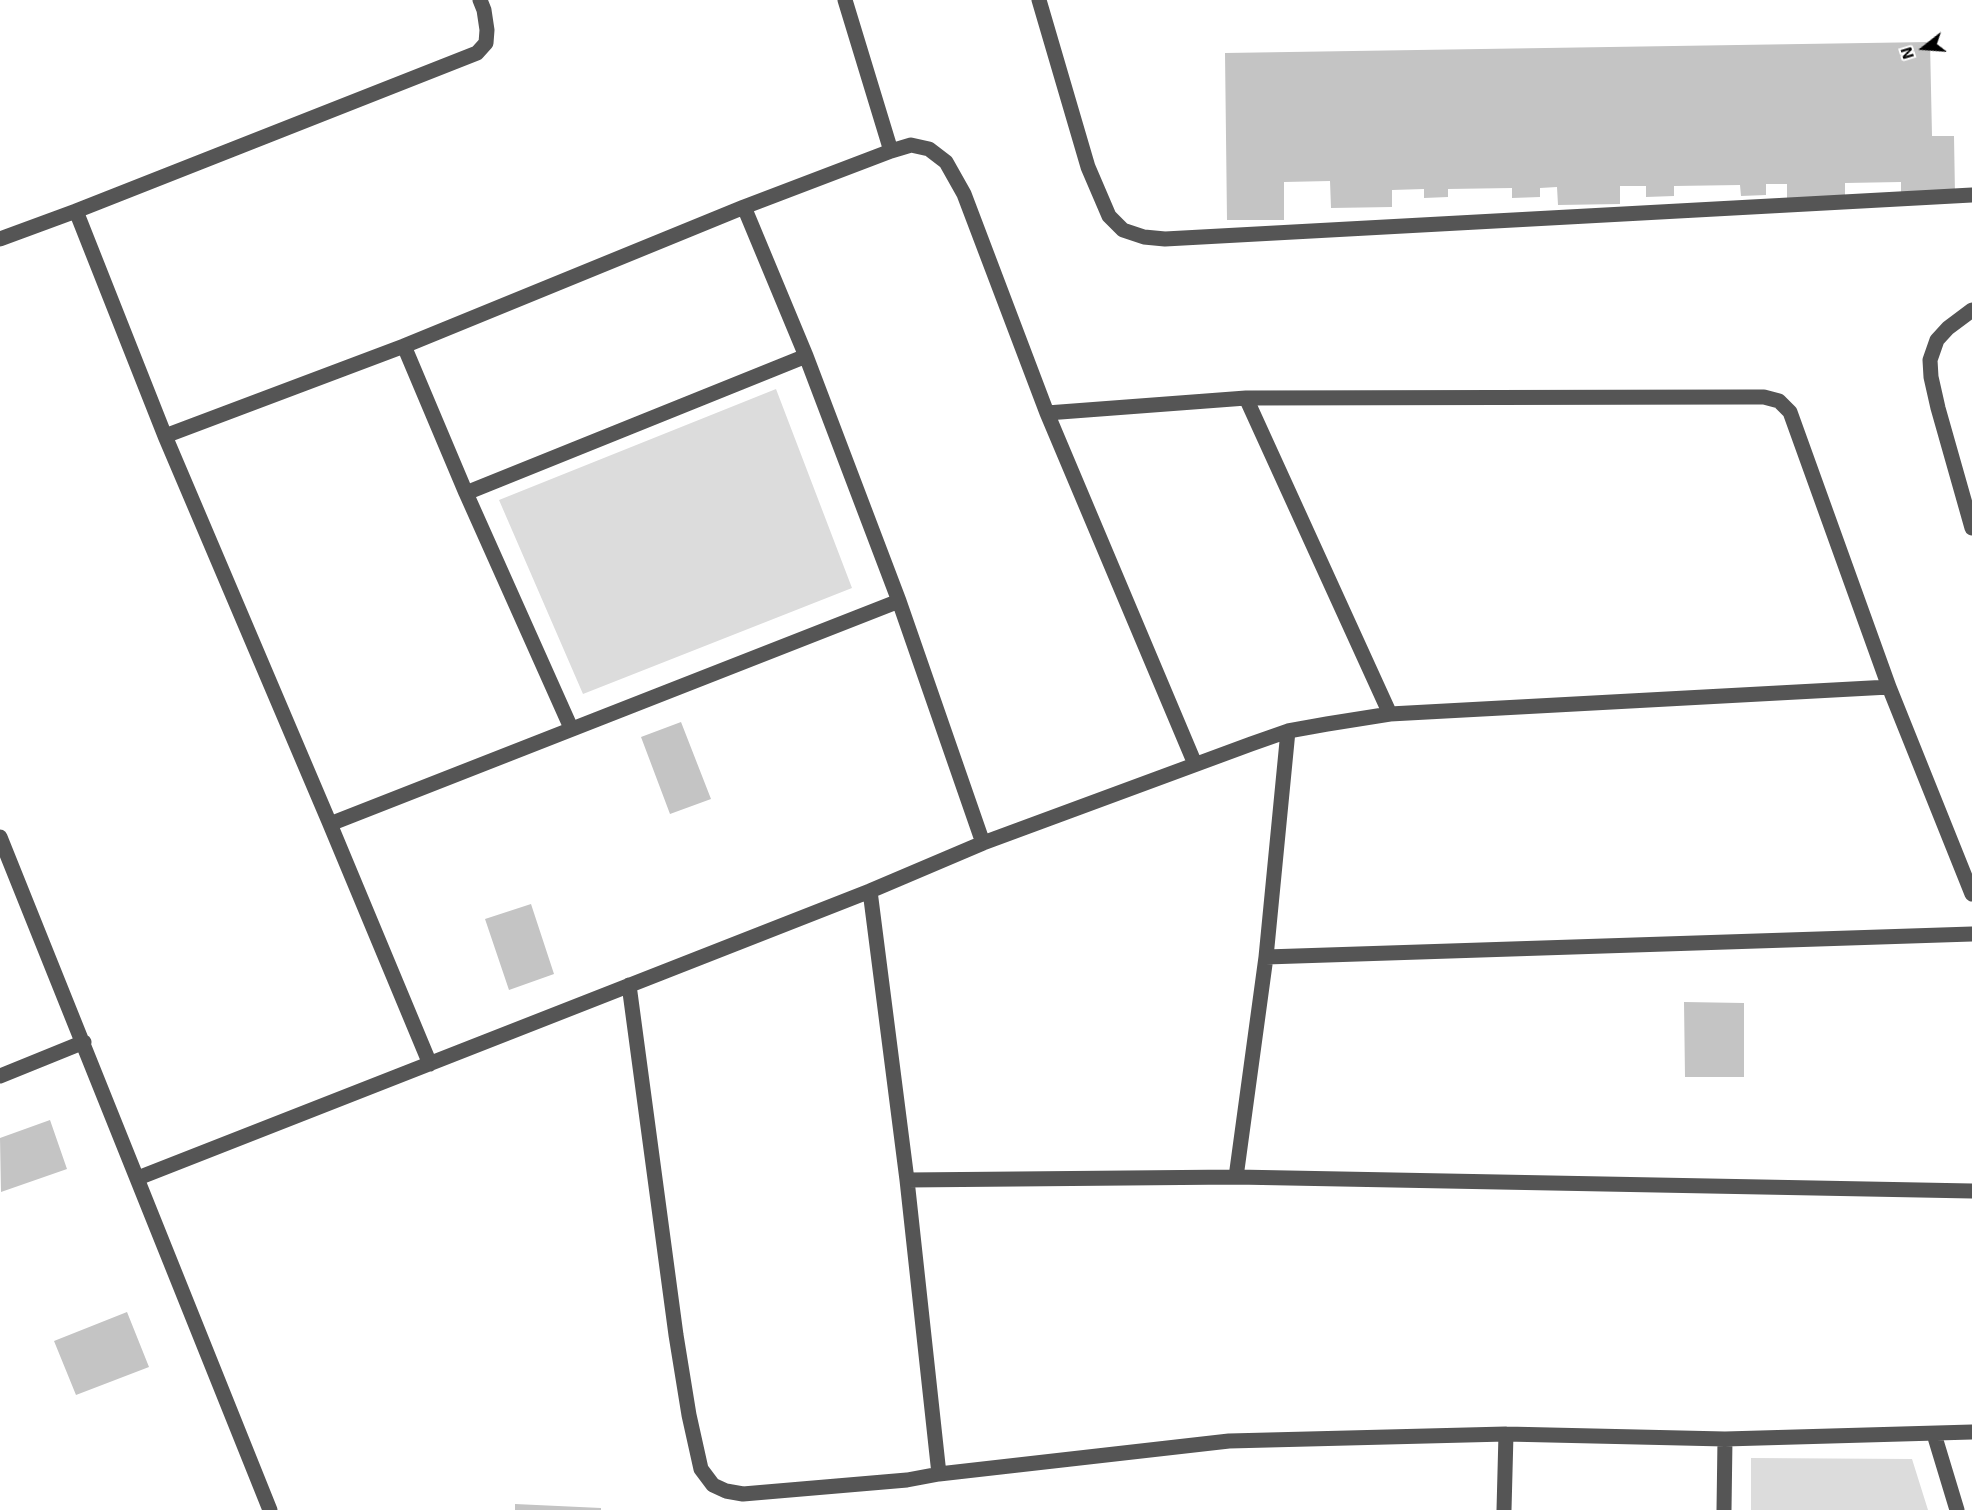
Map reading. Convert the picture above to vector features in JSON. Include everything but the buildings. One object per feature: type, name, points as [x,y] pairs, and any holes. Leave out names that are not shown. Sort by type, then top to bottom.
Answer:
[{"type":"street","points":[[0,239],[477,53],[486,43],[487,30],[480,0]]},
{"type":"street","points":[[845,0],[891,151]]},
{"type":"street","points":[[1039,0],[1088,167],[1109,216],[1123,230],[1143,237],[1165,239],[1972,195]]},
{"type":"street","points":[[165,436],[404,346],[744,207],[891,151],[911,145],[929,148],[946,162],[964,194],[1047,413],[1195,764]]},
{"type":"street","points":[[744,207],[806,356],[898,601],[983,843]]},
{"type":"street","points":[[76,211],[165,436],[430,1064]]},
{"type":"street","points":[[1972,310],[1948,328],[1937,340],[1930,360],[1931,377],[1938,408],[1972,528]]},
{"type":"street","points":[[404,346],[466,493],[571,728]]},
{"type":"street","points":[[466,493],[806,356]]},
{"type":"street","points":[[1047,413],[1246,398],[1764,397],[1779,401],[1790,412],[1889,687],[1972,894]]},
{"type":"street","points":[[1246,398],[1390,714]]},
{"type":"street","points":[[330,824],[898,601]]},
{"type":"street","points":[[138,1178],[870,891],[983,843],[1288,731],[1390,714],[1889,687]]},
{"type":"street","points":[[1236,1177],[1266,957],[1288,731]]},
{"type":"street","points":[[0,837],[270,1510]]},
{"type":"street","points":[[870,891],[907,1180],[939,1474]]},
{"type":"street","points":[[1266,957],[1972,934]]},
{"type":"street","points":[[629,985],[676,1335],[689,1415],[701,1469],[712,1485],[726,1491],[743,1494],[907,1480],[939,1474],[1229,1441],[1506,1434],[1725,1440],[1972,1432]]},
{"type":"street","points":[[0,1076],[84,1042]]},
{"type":"street","points":[[907,1180],[1236,1177],[1972,1191]]},
{"type":"street","points":[[1504,1510],[1506,1434]]},
{"type":"street","points":[[1934,1434],[1957,1510]]},
{"type":"street","points":[[1724,1510],[1725,1440]]},
{"type":"shaded area","points":[[776,389],[852,588],[583,694],[499,500]]},
{"type":"shaded area","points":[[1751,1458],[1912,1459],[1928,1510],[1751,1510]]}]
